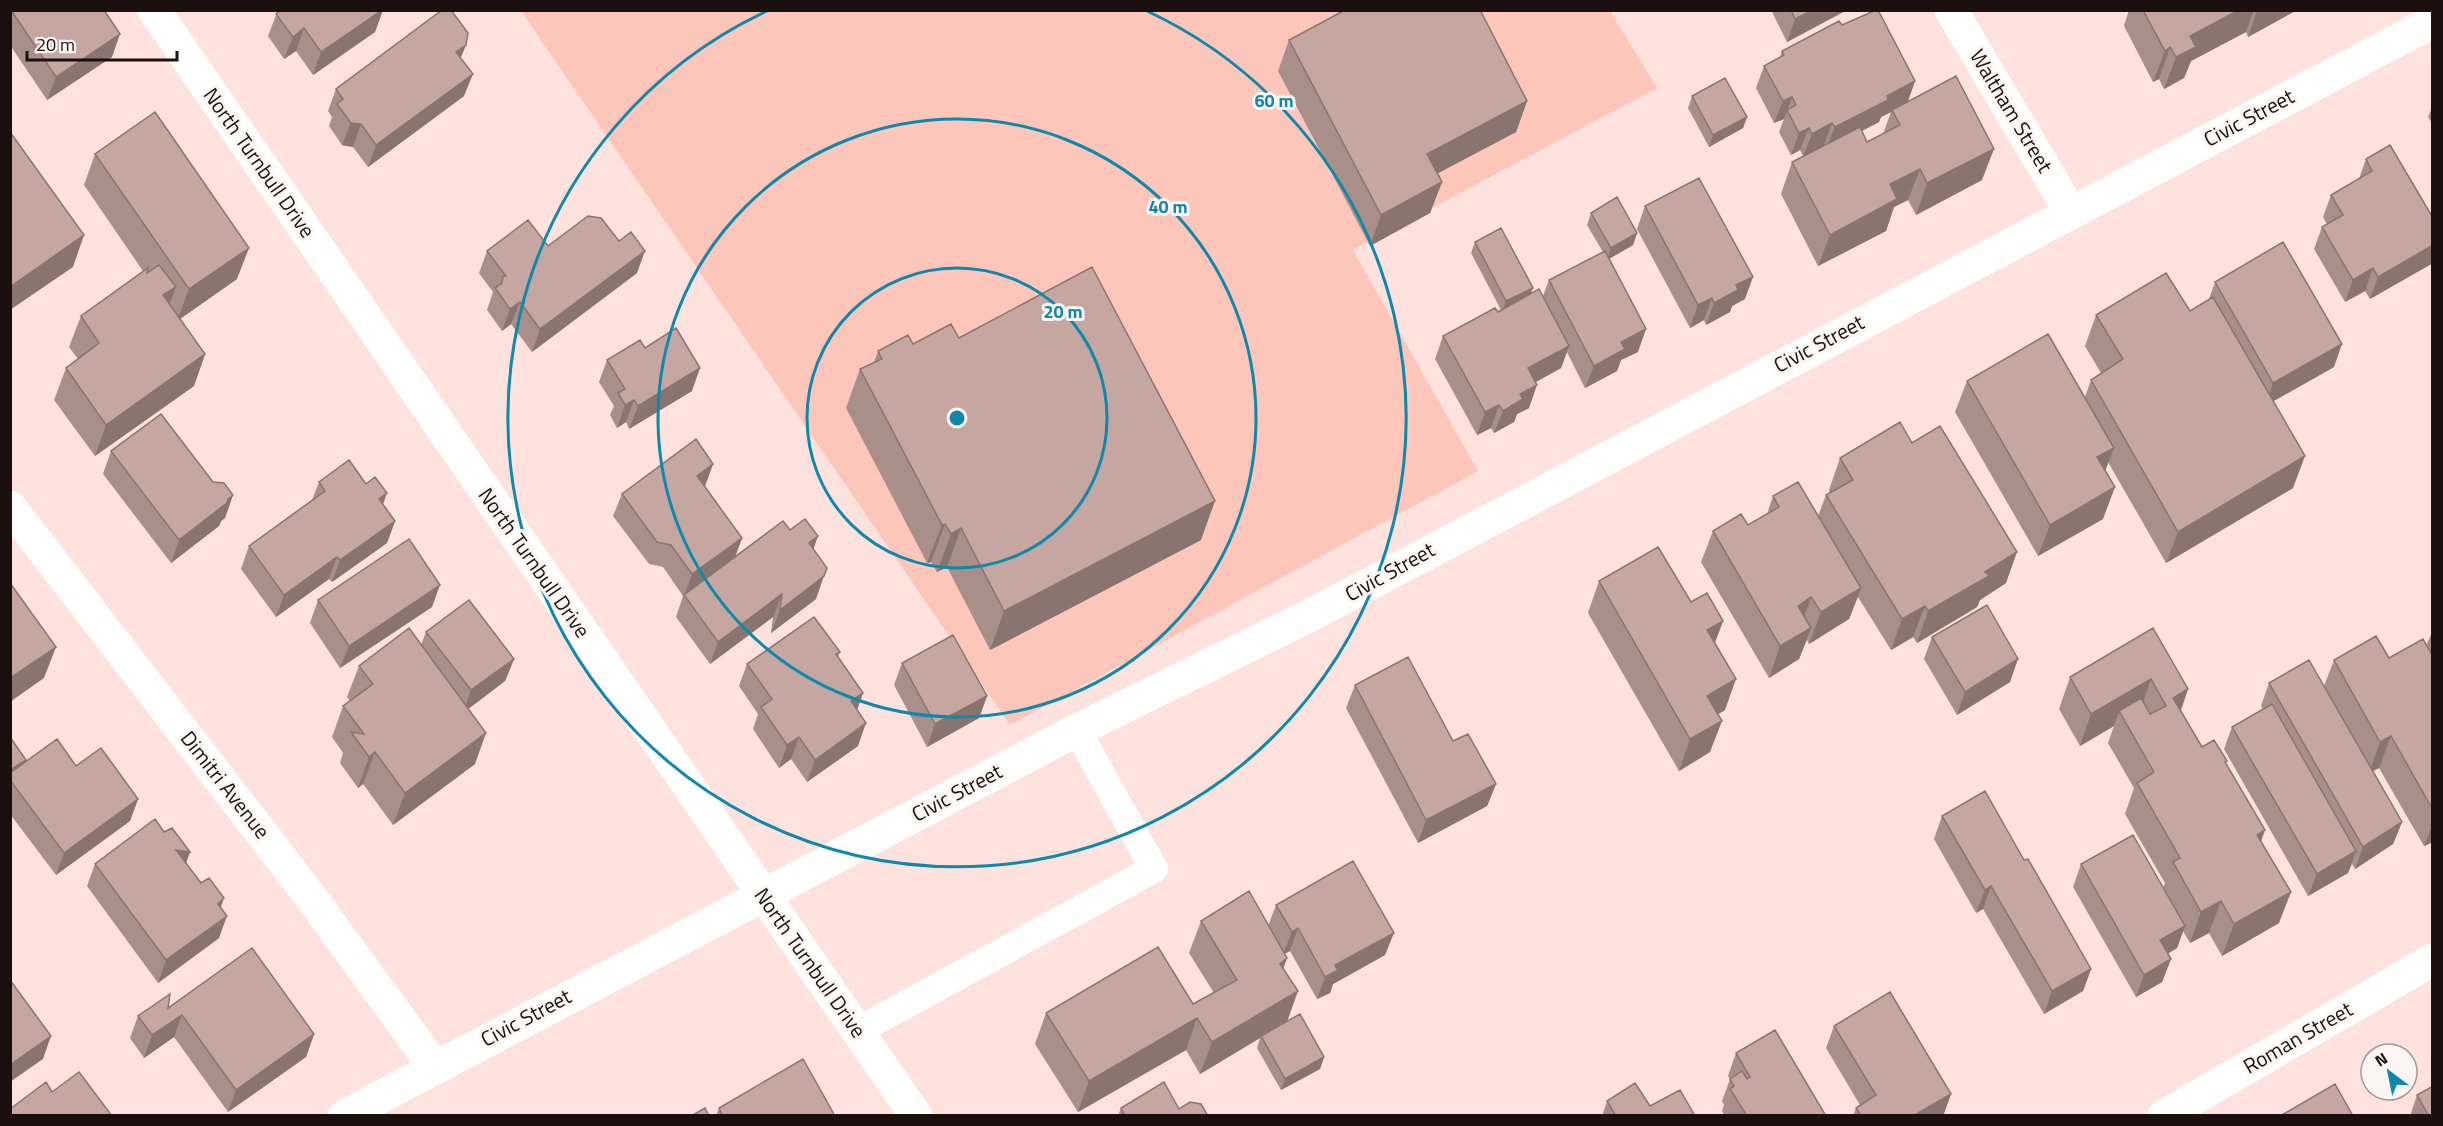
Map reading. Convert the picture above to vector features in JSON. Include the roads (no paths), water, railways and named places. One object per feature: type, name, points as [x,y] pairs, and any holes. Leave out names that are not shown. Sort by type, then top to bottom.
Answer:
[{"type":"street","name":"North Turnbull Drive","points":[[154,10],[916,1116]]},
{"type":"street","name":"Waltham Street","points":[[1951,10],[2070,211]]},
{"type":"street","name":"Civic Street","points":[[344,1116],[434,1066],[1077,730],[1307,616],[2070,211],[2433,22]]},
{"type":"street","name":"Dimitri Avenue","points":[[10,507],[310,896],[434,1066]]},
{"type":"street","name":"Roman Street","points":[[2164,1116],[2433,960]]},
{"type":"lane","points":[[857,1031],[1154,869],[1077,730]]}]
